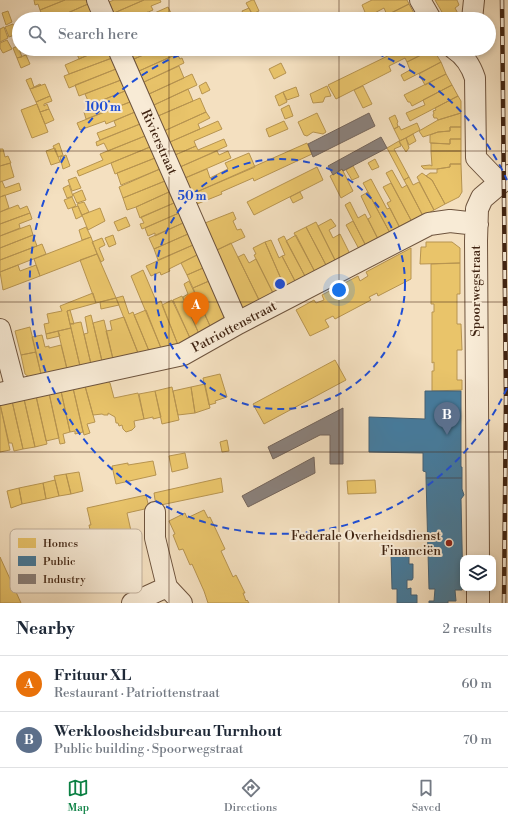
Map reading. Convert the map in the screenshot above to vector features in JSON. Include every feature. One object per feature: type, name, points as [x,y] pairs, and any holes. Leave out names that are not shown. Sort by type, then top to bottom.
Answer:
[{"type":"street","points":[[97,0],[102,12]]},
{"type":"street","points":[[420,0],[427,12]]},
{"type":"street","points":[[473,12],[474,0]]},
{"type":"street","name":"Rivierstraat","points":[[121,56],[238,324]]},
{"type":"street","name":"Spoorwegstraat","points":[[463,56],[471,66],[475,78],[476,158],[504,180],[482,198],[477,209],[478,555]]},
{"type":"street","name":"Patriottenstraat","points":[[8,392],[184,354],[429,224],[450,221],[477,224]]},
{"type":"street","points":[[0,329],[8,392]]},
{"type":"street","points":[[155,512],[155,538],[167,588],[182,603]]},
{"type":"street","points":[[132,603],[167,588]]},
{"type":"street","points":[[478,591],[478,603]]},
{"type":"building: Homes","points":[[34,0],[65,0],[40,10],[38,4],[35,5]]},
{"type":"building: Homes","points":[[65,0],[86,0],[88,4],[70,12],[41,12],[40,10]]},
{"type":"building: Homes","points":[[114,0],[144,0],[116,12],[114,12],[109,2]]},
{"type":"building: Homes","points":[[144,0],[160,0],[161,2],[151,6],[153,10],[148,12],[116,12]]},
{"type":"building: Homes","points":[[254,0],[259,11],[251,12],[246,3]]},
{"type":"building: Homes","points":[[372,0],[407,0],[409,4],[393,12],[386,12],[384,8],[376,12],[365,12],[362,5]]},
{"type":"building: Homes","points":[[435,0],[457,0],[459,5],[455,8],[457,12],[442,12]]},
{"type":"building: Homes","points":[[88,4],[92,12],[70,12]]},
{"type":"building: Homes","points":[[409,4],[413,12],[393,12]]},
{"type":"building: Homes","points":[[168,7],[170,12],[157,12]]},
{"type":"building: Homes","points":[[249,8],[251,12],[242,12]]},
{"type":"building: Homes","points":[[8,11],[12,22],[6,25],[2,13]]},
{"type":"building: Homes","points":[[12,24],[12,36],[9,37],[5,27]]},
{"type":"building: Homes","points":[[4,27],[8,38],[0,42],[0,29]]},
{"type":"building: Homes","points":[[7,40],[12,49],[3,53],[0,48],[0,43]]},
{"type":"building: Homes","points":[[26,56],[30,64],[21,68],[17,58]]},
{"type":"building: Homes","points":[[78,56],[86,56],[79,59]]},
{"type":"building: Homes","points":[[86,56],[111,56],[112,58],[69,74],[65,65]]},
{"type":"building: Homes","points":[[132,56],[141,56],[134,59]]},
{"type":"building: Homes","points":[[141,56],[173,56],[139,71],[134,59]]},
{"type":"building: Homes","points":[[173,56],[178,56],[180,59],[182,58],[184,63],[144,82],[139,71]]},
{"type":"building: Homes","points":[[388,56],[419,56],[407,62],[405,58],[389,66],[391,71],[336,99],[328,85]]},
{"type":"building: Homes","points":[[419,56],[437,56],[441,62],[404,81],[401,75],[410,70],[407,62]]},
{"type":"building: Homes","points":[[112,58],[116,69],[69,88],[64,76]]},
{"type":"building: Homes","points":[[441,62],[446,74],[425,85],[419,74]]},
{"type":"building: Homes","points":[[281,63],[286,73],[274,79],[269,69]]},
{"type":"building: Homes","points":[[179,66],[184,78],[149,94],[144,82]]},
{"type":"building: Homes","points":[[116,69],[121,80],[79,96],[75,85]]},
{"type":"building: Homes","points":[[192,74],[197,85],[154,105],[149,94]]},
{"type":"building: Homes","points":[[446,74],[452,85],[412,106],[410,102],[408,102],[404,95]]},
{"type":"building: Homes","points":[[31,78],[34,87],[40,84],[41,85],[30,89],[26,80]]},
{"type":"building: Homes","points":[[121,80],[125,91],[90,105],[85,94]]},
{"type":"building: Homes","points":[[206,82],[210,90],[202,94],[199,86]]},
{"type":"building: Homes","points":[[45,84],[50,96],[36,102],[30,89]]},
{"type":"building: Homes","points":[[452,85],[458,96],[410,121],[406,113],[425,105],[423,100]]},
{"type":"building: Homes","points":[[327,86],[331,96],[325,97],[323,102],[313,103],[310,94]]},
{"type":"building: Homes","points":[[363,86],[372,104],[363,108],[354,90]]},
{"type":"building: Homes","points":[[296,87],[299,96],[287,100],[283,92]]},
{"type":"building: Homes","points":[[188,89],[193,101],[158,116],[154,105]]},
{"type":"building: Homes","points":[[125,91],[130,102],[86,119],[84,112],[99,106],[98,102]]},
{"type":"building: Homes","points":[[283,92],[287,102],[279,106],[275,96]]},
{"type":"building: Homes","points":[[50,96],[52,101],[44,104],[44,106],[47,104],[49,109],[40,112],[36,102]]},
{"type":"building: Homes","points":[[458,96],[461,101],[461,113],[438,120],[437,118],[434,118],[433,111],[436,110],[435,108]]},
{"type":"building: Homes","points":[[200,98],[206,112],[164,131],[158,116]]},
{"type":"building: Homes","points":[[130,102],[135,112],[106,124],[105,121],[80,130],[77,123]]},
{"type":"building: Homes","points":[[37,104],[48,132],[32,138],[21,110]]},
{"type":"building: Homes","points":[[289,105],[293,116],[285,119],[281,109]]},
{"type":"building: Homes","points":[[49,109],[54,120],[45,124],[40,112]]},
{"type":"building: Homes","points":[[135,112],[140,124],[100,140],[97,133],[116,126],[114,121]]},
{"type":"building: Homes","points":[[206,112],[210,118],[198,124],[200,129],[170,142],[164,131]]},
{"type":"building: Homes","points":[[317,113],[326,132],[323,134],[313,132],[307,136],[304,135],[298,122]]},
{"type":"building: Homes","points":[[461,113],[461,127],[450,127],[450,131],[438,132],[423,137],[419,131],[438,120]]},
{"type":"building: Homes","points":[[395,115],[398,122],[398,127],[394,129],[389,118]]},
{"type":"building: Homes","points":[[218,121],[222,129],[194,141],[196,146],[175,155],[170,142]]},
{"type":"building: Homes","points":[[284,121],[288,129],[269,137],[266,129]]},
{"type":"building: Homes","points":[[417,123],[420,130],[400,141],[394,129],[399,126],[401,130]]},
{"type":"building: Homes","points":[[140,124],[145,136],[108,151],[104,143],[97,146],[96,142]]},
{"type":"building: Homes","points":[[450,127],[461,127],[461,139],[450,139],[450,144],[430,143],[430,135],[438,132],[450,131]]},
{"type":"building: Homes","points":[[413,134],[416,141],[409,145],[406,138]]},
{"type":"building: Homes","points":[[145,136],[150,147],[79,176],[77,171],[103,160],[100,154]]},
{"type":"building: Homes","points":[[406,138],[409,148],[406,152],[399,141]]},
{"type":"building: Homes","points":[[224,139],[227,146],[180,167],[175,155],[196,146],[198,150]]},
{"type":"building: Homes","points":[[450,139],[461,139],[461,151],[431,151],[431,143],[450,144]]},
{"type":"building: Homes","points":[[399,141],[401,146],[394,149],[409,177],[404,180],[387,148]]},
{"type":"building: Homes","points":[[59,143],[63,155],[58,157],[53,146]]},
{"type":"building: Homes","points":[[307,143],[312,154],[254,181],[253,178],[221,192],[222,194],[197,204],[192,194]]},
{"type":"building: Homes","points":[[150,147],[155,158],[115,174],[111,163]]},
{"type":"building: Homes","points":[[55,148],[60,162],[51,165],[46,151]]},
{"type":"building: Homes","points":[[0,149],[3,149],[5,157],[8,156],[11,163],[0,166]]},
{"type":"building: Homes","points":[[217,151],[219,155],[228,151],[231,158],[185,178],[180,167]]},
{"type":"building: Homes","points":[[431,151],[461,151],[461,164],[450,164],[450,167],[437,169],[424,169],[421,166],[432,166]]},
{"type":"building: Homes","points":[[249,153],[255,167],[192,194],[185,178],[207,169],[210,178],[228,169],[225,163]]},
{"type":"building: Homes","points":[[66,155],[70,166],[63,169],[60,157]]},
{"type":"building: Homes","points":[[155,158],[160,169],[121,185],[117,173]]},
{"type":"building: Homes","points":[[375,159],[379,167],[372,170],[368,163]]},
{"type":"building: Homes","points":[[10,163],[14,177],[0,182],[0,166]]},
{"type":"building: Homes","points":[[450,164],[461,164],[462,192],[459,197],[445,204],[432,180],[426,176],[430,173],[437,173],[437,169],[450,167]]},
{"type":"building: Homes","points":[[353,166],[359,177],[352,180],[346,170]]},
{"type":"building: Homes","points":[[317,167],[323,180],[254,215],[247,202]]},
{"type":"building: Homes","points":[[160,169],[165,181],[123,198],[119,187]]},
{"type":"building: Homes","points":[[342,169],[353,191],[341,198],[330,176]]},
{"type":"building: Homes","points":[[392,170],[402,188],[407,185],[423,216],[412,222],[386,173]]},
{"type":"building: Homes","points":[[422,173],[432,180],[445,204],[434,210],[417,177]]},
{"type":"building: Homes","points":[[76,177],[81,188],[72,191],[68,180]]},
{"type":"building: Homes","points":[[409,177],[413,185],[419,182],[434,210],[423,216],[404,180]]},
{"type":"building: Homes","points":[[371,179],[387,209],[390,208],[400,228],[390,233],[363,183]]},
{"type":"building: Homes","points":[[2,181],[5,188],[19,183],[21,190],[0,197],[0,182]]},
{"type":"building: Homes","points":[[165,181],[169,192],[127,210],[123,198]]},
{"type":"building: Homes","points":[[391,183],[412,222],[400,228],[387,203],[391,201],[383,187]]},
{"type":"building: Homes","points":[[69,185],[73,196],[67,198],[63,188]]},
{"type":"building: Homes","points":[[82,190],[86,200],[77,203],[73,194]]},
{"type":"building: Homes","points":[[169,192],[174,203],[140,218],[136,207]]},
{"type":"building: Homes","points":[[300,192],[303,198],[293,203],[290,197]]},
{"type":"building: Homes","points":[[368,192],[390,233],[378,239],[368,219],[371,217],[361,196]]},
{"type":"building: Homes","points":[[5,195],[9,208],[0,212],[0,197]]},
{"type":"building: Homes","points":[[72,197],[76,206],[68,209],[64,200]]},
{"type":"building: Homes","points":[[84,202],[89,212],[82,215],[77,204]]},
{"type":"building: Homes","points":[[350,202],[358,218],[365,214],[378,239],[366,246],[345,205]]},
{"type":"building: Homes","points":[[174,203],[179,213],[142,229],[140,224],[144,223],[141,217]]},
{"type":"building: Homes","points":[[18,205],[20,209],[27,206],[30,213],[0,224],[0,212]]},
{"type":"building: Homes","points":[[78,206],[82,216],[76,219],[72,208]]},
{"type":"building: Homes","points":[[100,208],[105,221],[88,230],[82,215]]},
{"type":"building: Homes","points":[[233,212],[236,219],[233,221],[237,230],[241,229],[245,237],[217,250],[205,223]]},
{"type":"building: Homes","points":[[30,213],[32,219],[19,224],[20,228],[0,236],[0,224]]},
{"type":"building: Homes","points":[[179,213],[183,223],[155,236],[155,233],[148,236],[145,228]]},
{"type":"building: Homes","points":[[126,217],[130,226],[118,231],[114,222]]},
{"type":"building: Homes","points":[[331,219],[336,226],[329,230],[333,238],[340,234],[350,254],[336,262],[318,226]]},
{"type":"building: Homes","points":[[353,221],[366,246],[359,249],[346,225]]},
{"type":"building: Homes","points":[[316,222],[336,262],[327,267],[306,227]]},
{"type":"building: Homes","points":[[183,223],[188,234],[154,249],[149,238]]},
{"type":"building: Homes","points":[[30,225],[33,235],[0,248],[0,236]]},
{"type":"building: Homes","points":[[86,227],[91,237],[82,240],[79,230]]},
{"type":"building: Homes","points":[[306,227],[327,267],[315,272],[294,233]]},
{"type":"building: Homes","points":[[188,234],[193,245],[158,260],[154,249]]},
{"type":"building: Homes","points":[[33,235],[37,246],[0,260],[0,248]]},
{"type":"building: Homes","points":[[113,235],[116,244],[109,247],[105,238]]},
{"type":"building: Homes","points":[[296,235],[315,272],[306,278],[286,241]]},
{"type":"building: Homes","points":[[284,236],[306,278],[296,283],[282,256],[285,255],[278,239]]},
{"type":"building: Homes","points":[[91,237],[97,254],[40,276],[34,259]]},
{"type":"building: Homes","points":[[102,238],[105,245],[99,248],[104,260],[101,262],[92,242]]},
{"type":"building: Homes","points":[[271,240],[279,258],[282,256],[296,283],[285,288],[265,242]]},
{"type":"building: Homes","points":[[265,242],[285,288],[274,295],[254,255],[256,254],[253,248]]},
{"type":"building: Homes","points":[[426,242],[452,242],[460,248],[460,263],[420,264],[421,247],[426,247]]},
{"type":"building: Homes","points":[[231,243],[260,302],[246,309],[242,308],[217,250]]},
{"type":"building: Homes","points":[[42,244],[46,254],[0,272],[0,260]]},
{"type":"building: Homes","points":[[193,245],[197,255],[169,269],[170,271],[161,275],[160,272],[151,276],[146,266]]},
{"type":"building: Homes","points":[[411,248],[411,279],[378,296],[377,293],[369,297],[371,300],[335,319],[333,316],[325,320],[329,327],[310,336],[296,310],[314,300],[316,303],[324,300],[322,295],[358,276],[360,281],[368,276],[366,272]]},
{"type":"building: Homes","points":[[97,254],[116,298],[96,303],[80,260]]},
{"type":"building: Homes","points":[[244,254],[249,263],[256,259],[274,295],[260,302],[238,257]]},
{"type":"building: Homes","points":[[197,255],[203,268],[187,275],[181,263]]},
{"type":"building: Homes","points":[[460,263],[460,294],[457,294],[457,324],[461,324],[462,350],[457,350],[457,380],[462,380],[462,390],[432,391],[432,371],[434,371],[434,362],[432,363],[432,312],[434,312],[434,304],[431,304],[431,264]]},
{"type":"building: Homes","points":[[18,265],[20,271],[36,265],[40,276],[3,290],[0,272]]},
{"type":"building: Homes","points":[[203,268],[209,281],[193,288],[187,275]]},
{"type":"building: Homes","points":[[143,270],[157,303],[161,301],[178,345],[161,348],[131,276]]},
{"type":"building: Homes","points":[[189,281],[211,328],[199,334],[183,297],[188,294],[184,284]]},
{"type":"building: Homes","points":[[209,281],[224,317],[223,321],[211,328],[193,288]]},
{"type":"building: Homes","points":[[93,293],[96,303],[67,311],[71,328],[46,334],[44,324],[49,323],[47,314],[62,311],[60,306]]},
{"type":"building: Homes","points":[[123,296],[129,314],[133,312],[149,351],[138,353],[116,298]]},
{"type":"building: Homes","points":[[182,296],[199,334],[190,338],[173,300]]},
{"type":"building: Homes","points":[[116,298],[119,305],[101,309],[100,302]]},
{"type":"building: Homes","points":[[172,300],[190,338],[178,345],[162,305]]},
{"type":"building: Homes","points":[[70,310],[74,324],[70,324],[67,311]]},
{"type":"building: Homes","points":[[146,310],[161,348],[149,351],[134,315]]},
{"type":"building: Homes","points":[[91,315],[102,361],[91,364],[84,334],[88,333],[85,317]]},
{"type":"building: Homes","points":[[124,317],[138,353],[113,359],[106,331],[112,330],[110,321]]},
{"type":"building: Homes","points":[[104,320],[113,359],[102,361],[93,323]]},
{"type":"building: Homes","points":[[81,322],[91,364],[80,366],[70,324]]},
{"type":"building: Homes","points":[[30,327],[36,352],[21,355],[15,331]]},
{"type":"building: Homes","points":[[71,328],[80,366],[67,369],[58,331]]},
{"type":"building: Homes","points":[[58,331],[60,336],[47,339],[46,334]]},
{"type":"building: Homes","points":[[42,335],[45,347],[49,346],[49,348],[61,345],[67,369],[41,374],[32,337]]},
{"type":"building: Homes","points":[[36,352],[41,374],[29,377],[25,374],[21,355]]},
{"type":"building: Homes","points":[[335,360],[346,380],[264,424],[253,404]]},
{"type":"building: Homes","points":[[220,374],[227,397],[215,401],[216,403],[209,405],[203,378]]},
{"type":"building: Homes","points":[[107,381],[110,383],[114,398],[138,393],[144,419],[134,421],[135,427],[132,430],[126,432],[122,425],[119,426],[118,423],[116,423],[115,417],[108,413],[108,415],[93,415],[85,386]]},
{"type":"building: Homes","points":[[205,384],[210,408],[195,413],[191,387]]},
{"type":"building: Homes","points":[[85,386],[95,422],[87,424],[90,433],[84,435],[73,388]]},
{"type":"building: Homes","points":[[172,387],[179,420],[162,424],[155,391]]},
{"type":"building: Homes","points":[[191,387],[195,413],[178,415],[173,391]]},
{"type":"building: Homes","points":[[73,388],[83,432],[75,434],[75,431],[70,432],[61,391]]},
{"type":"building: Homes","points":[[61,391],[70,432],[63,434],[65,443],[60,444],[49,393]]},
{"type":"building: Homes","points":[[155,391],[161,417],[144,419],[139,394]]},
{"type":"building: Homes","points":[[49,393],[59,438],[46,441],[36,396]]},
{"type":"building: Homes","points":[[36,396],[47,444],[35,447],[24,399]]},
{"type":"building: Homes","points":[[24,399],[35,447],[23,449],[12,401]]},
{"type":"building: Homes","points":[[12,401],[23,449],[14,451],[12,443],[9,443],[0,404]]},
{"type":"building: Homes","points":[[0,404],[10,450],[0,452]]},
{"type":"building: Homes","points":[[227,440],[229,451],[222,452],[220,442]]},
{"type":"building: Homes","points":[[185,453],[188,468],[172,472],[169,456]]},
{"type":"building: Homes","points":[[153,461],[156,475],[116,484],[112,466]]},
{"type":"building: Homes","points":[[79,472],[83,491],[71,494],[66,474]]},
{"type":"building: Homes","points":[[66,474],[71,494],[59,496],[54,476]]},
{"type":"building: Homes","points":[[221,478],[223,492],[156,506],[154,493]]},
{"type":"building: Homes","points":[[55,480],[59,496],[46,499],[43,483]]},
{"type":"building: Homes","points":[[375,480],[376,493],[348,494],[347,481]]},
{"type":"building: Homes","points":[[43,483],[46,499],[22,504],[19,488]]},
{"type":"building: Homes","points":[[19,488],[22,504],[11,508],[7,491]]},
{"type":"building: Homes","points":[[146,495],[149,508],[127,513],[131,529],[90,529],[89,525],[91,525],[87,508]]},
{"type":"building: Homes","points":[[204,510],[208,518],[210,517],[225,549],[221,551],[233,577],[236,575],[245,593],[243,593],[246,601],[247,600],[249,603],[208,603],[192,564],[190,565],[183,549],[179,550],[173,535],[175,534],[169,521],[185,513],[187,518]]},
{"type":"building: Homes","points":[[0,557],[10,579],[10,593],[16,593],[21,603],[0,603]]},
{"type":"building: Public","points":[[425,391],[461,391],[462,478],[426,478],[426,472],[423,471],[423,453],[369,452],[369,417],[425,419]]},
{"type":"building: Public","points":[[426,478],[462,478],[462,489],[464,495],[461,499],[462,555],[460,555],[460,590],[455,590],[456,601],[448,601],[448,603],[429,603],[429,601],[434,601],[435,589],[429,589]]},
{"type":"building: Public","points":[[391,554],[409,555],[409,564],[413,564],[413,578],[412,580],[407,580],[407,589],[411,588],[411,595],[417,595],[417,603],[397,603],[397,589],[392,589]]},
{"type":"building: Industry","points":[[369,113],[375,126],[313,157],[308,144]]},
{"type":"building: Industry","points":[[381,137],[387,148],[343,171],[342,169],[333,175],[328,166]]},
{"type":"building: Industry","points":[[343,408],[343,464],[330,464],[330,435],[320,435],[273,459],[268,447]]},
{"type":"building: Industry","points":[[314,457],[315,473],[248,507],[242,496]]},
{"type":"railway","points":[[502,0],[506,397],[504,603]]},
{"type":"place","name":"Frituur XL","points":[[196,325]]},
{"type":"place","name":"Werkloosheidsbureau Turnhout","points":[[447,435]]},
{"type":"place","name":"Federale Overheidsdienst Financiën","points":[[449,543]]}]
